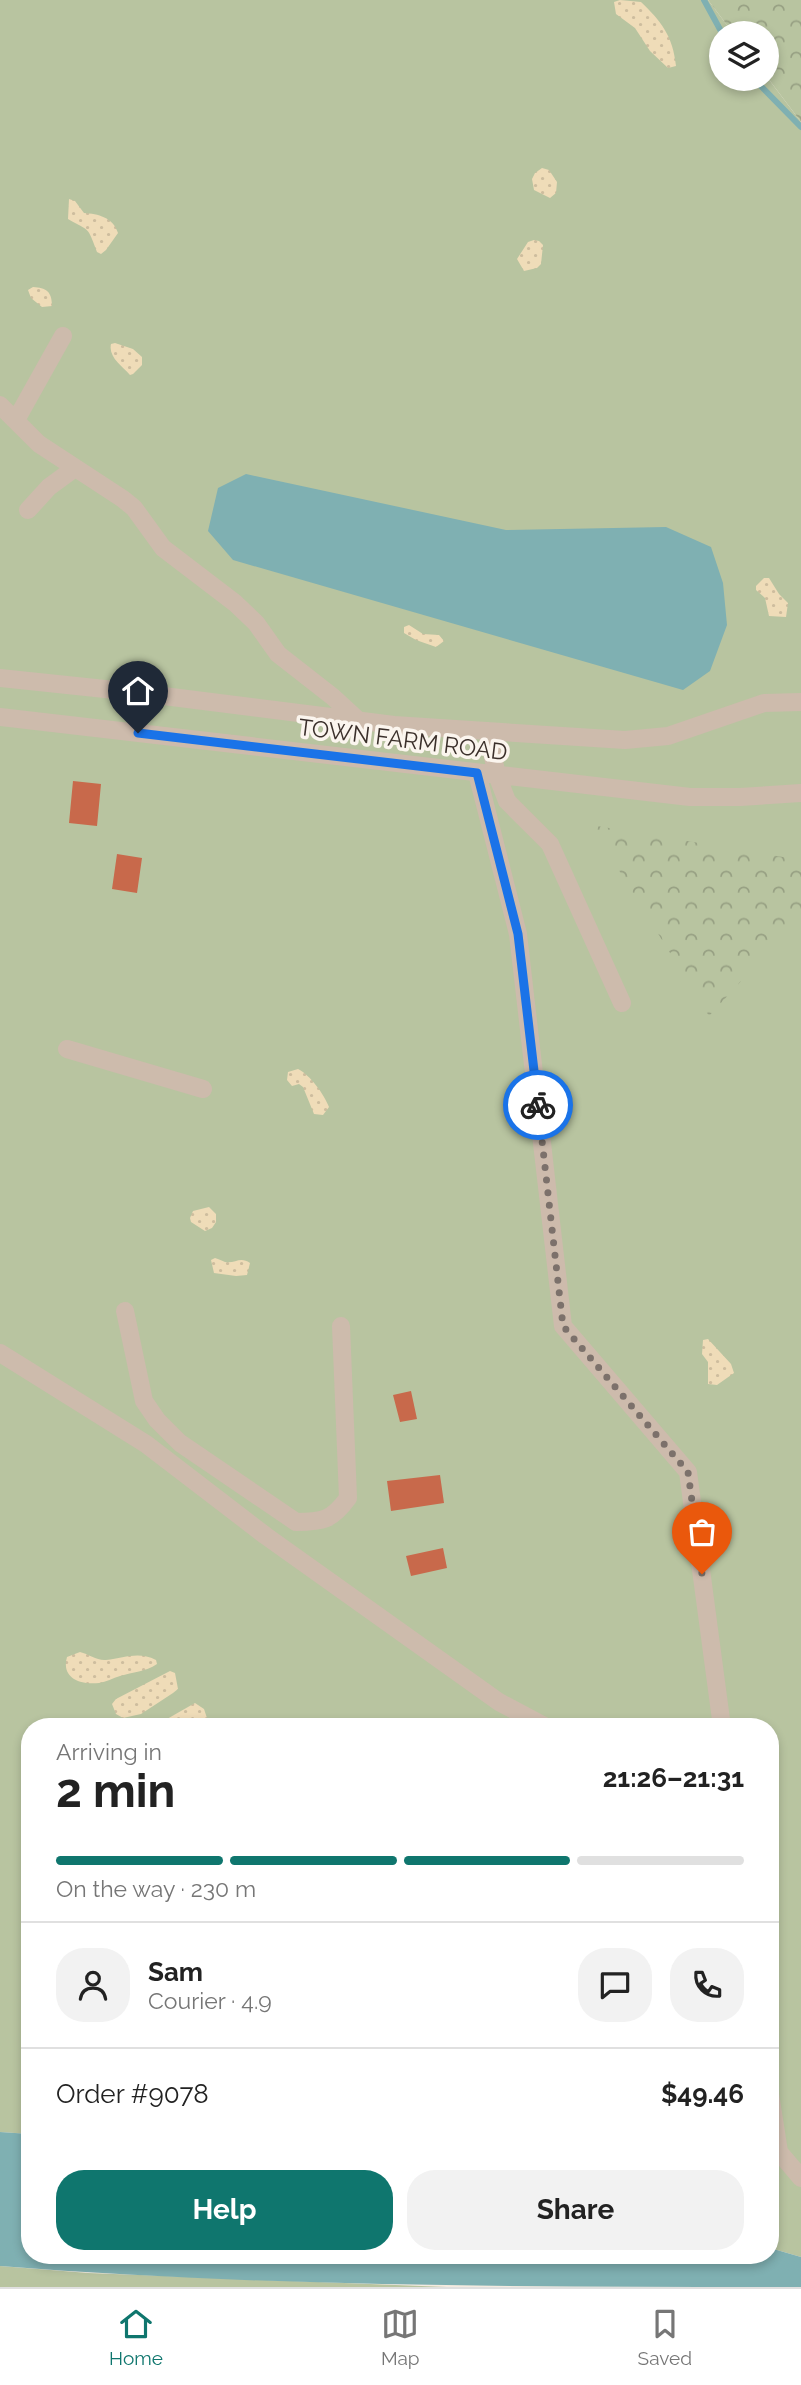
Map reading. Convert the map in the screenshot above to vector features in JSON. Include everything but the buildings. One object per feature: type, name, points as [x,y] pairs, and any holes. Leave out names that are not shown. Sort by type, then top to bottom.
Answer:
[{"type":"street","points":[[16,421],[63,336]]},
{"type":"street","points":[[0,405],[39,444],[124,499],[134,508],[163,548],[235,603],[256,623],[278,654],[358,720]]},
{"type":"street","points":[[28,510],[49,487],[75,468]]},
{"type":"street","points":[[0,678],[358,720],[625,740],[668,736],[764,703],[801,702]]},
{"type":"street","name":"TOWN FARM ROAD","points":[[0,717],[690,797],[801,793]]},
{"type":"street","points":[[487,731],[497,775],[507,800],[550,844],[622,1003]]},
{"type":"street","points":[[477,773],[518,934],[563,1326],[688,1472],[721,1718]]},
{"type":"street","points":[[67,1049],[203,1089]]},
{"type":"street","points":[[125,1311],[144,1401],[157,1420],[180,1443],[296,1521],[318,1522],[335,1514],[348,1498],[341,1326]]},
{"type":"street","points":[[0,1353],[146,1444],[266,1536],[488,1694],[530,1718]]},
{"type":"street","points":[[779,2158],[801,2178]]},
{"type":"green space","points":[[0,0],[708,0],[724,21],[709,21],[709,91],[778,91],[801,122],[801,2257],[779,2251],[779,1718],[21,1718],[21,2133],[0,2132]]},
{"type":"green space","points":[[708,0],[801,0],[801,122],[778,91],[779,21],[724,21]]},
{"type":"green space","points":[[591,825],[801,860],[801,916],[709,1016]]},
{"type":"green space","points":[[0,2266],[88,2273],[447,2287],[0,2287]]},
{"type":"sand","points":[[614,2],[641,2],[654,16],[669,38],[676,66],[668,68],[650,51],[635,28],[616,14]]},
{"type":"sand","points":[[542,168],[549,170],[557,182],[556,193],[550,198],[534,190],[532,179]]},
{"type":"sand","points":[[69,199],[75,201],[84,213],[104,217],[116,228],[118,233],[101,254],[97,252],[87,230],[68,219]]},
{"type":"sand","points":[[534,240],[543,245],[541,264],[537,268],[524,271],[517,259],[528,242]]},
{"type":"sand","points":[[33,287],[47,291],[52,306],[42,307],[31,298],[28,290]]},
{"type":"sand","points":[[111,344],[133,349],[142,357],[142,365],[133,374],[130,375],[114,357]]},
{"type":"sand","points":[[764,578],[769,578],[788,603],[786,617],[769,616],[765,598],[756,590],[756,586]]},
{"type":"sand","points":[[409,625],[423,634],[439,635],[444,641],[436,647],[416,640],[404,633],[404,627]]},
{"type":"sand","points":[[298,1069],[312,1080],[327,1102],[329,1107],[323,1115],[314,1114],[303,1087],[299,1084],[292,1086],[287,1080],[288,1072]]},
{"type":"sand","points":[[209,1207],[216,1214],[216,1222],[212,1228],[205,1231],[191,1222],[190,1218],[193,1211]]},
{"type":"sand","points":[[215,1258],[225,1262],[240,1260],[250,1263],[247,1275],[214,1273],[211,1260]]},
{"type":"sand","points":[[708,1339],[731,1364],[734,1373],[717,1385],[708,1384],[708,1362],[702,1354],[703,1340]]},
{"type":"sand","points":[[80,1652],[103,1660],[143,1656],[156,1660],[157,1664],[102,1682],[85,1683],[69,1675],[66,1664],[67,1657]]},
{"type":"sand","points":[[170,1671],[175,1673],[178,1689],[173,1693],[141,1714],[123,1718],[116,1714],[112,1704],[116,1699]]},
{"type":"sand","points":[[195,1703],[204,1709],[207,1718],[169,1718]]},
{"type":"water","points":[[246,474],[506,530],[666,527],[711,547],[723,583],[727,625],[710,671],[683,690],[233,560],[208,531],[218,488]]},
{"type":"water","points":[[0,2132],[21,2133],[21,2264],[779,2264],[779,2251],[801,2257],[801,2287],[300,2282],[0,2266]]},
{"type":"waterway","points":[[704,0],[715,21]]},
{"type":"waterway","points":[[766,91],[801,127]]},
{"type":"way so far","points":[[538,1105],[563,1326],[688,1472],[702,1574]]},
{"type":"route","points":[[138,733],[477,773],[518,934],[538,1105]]}]
